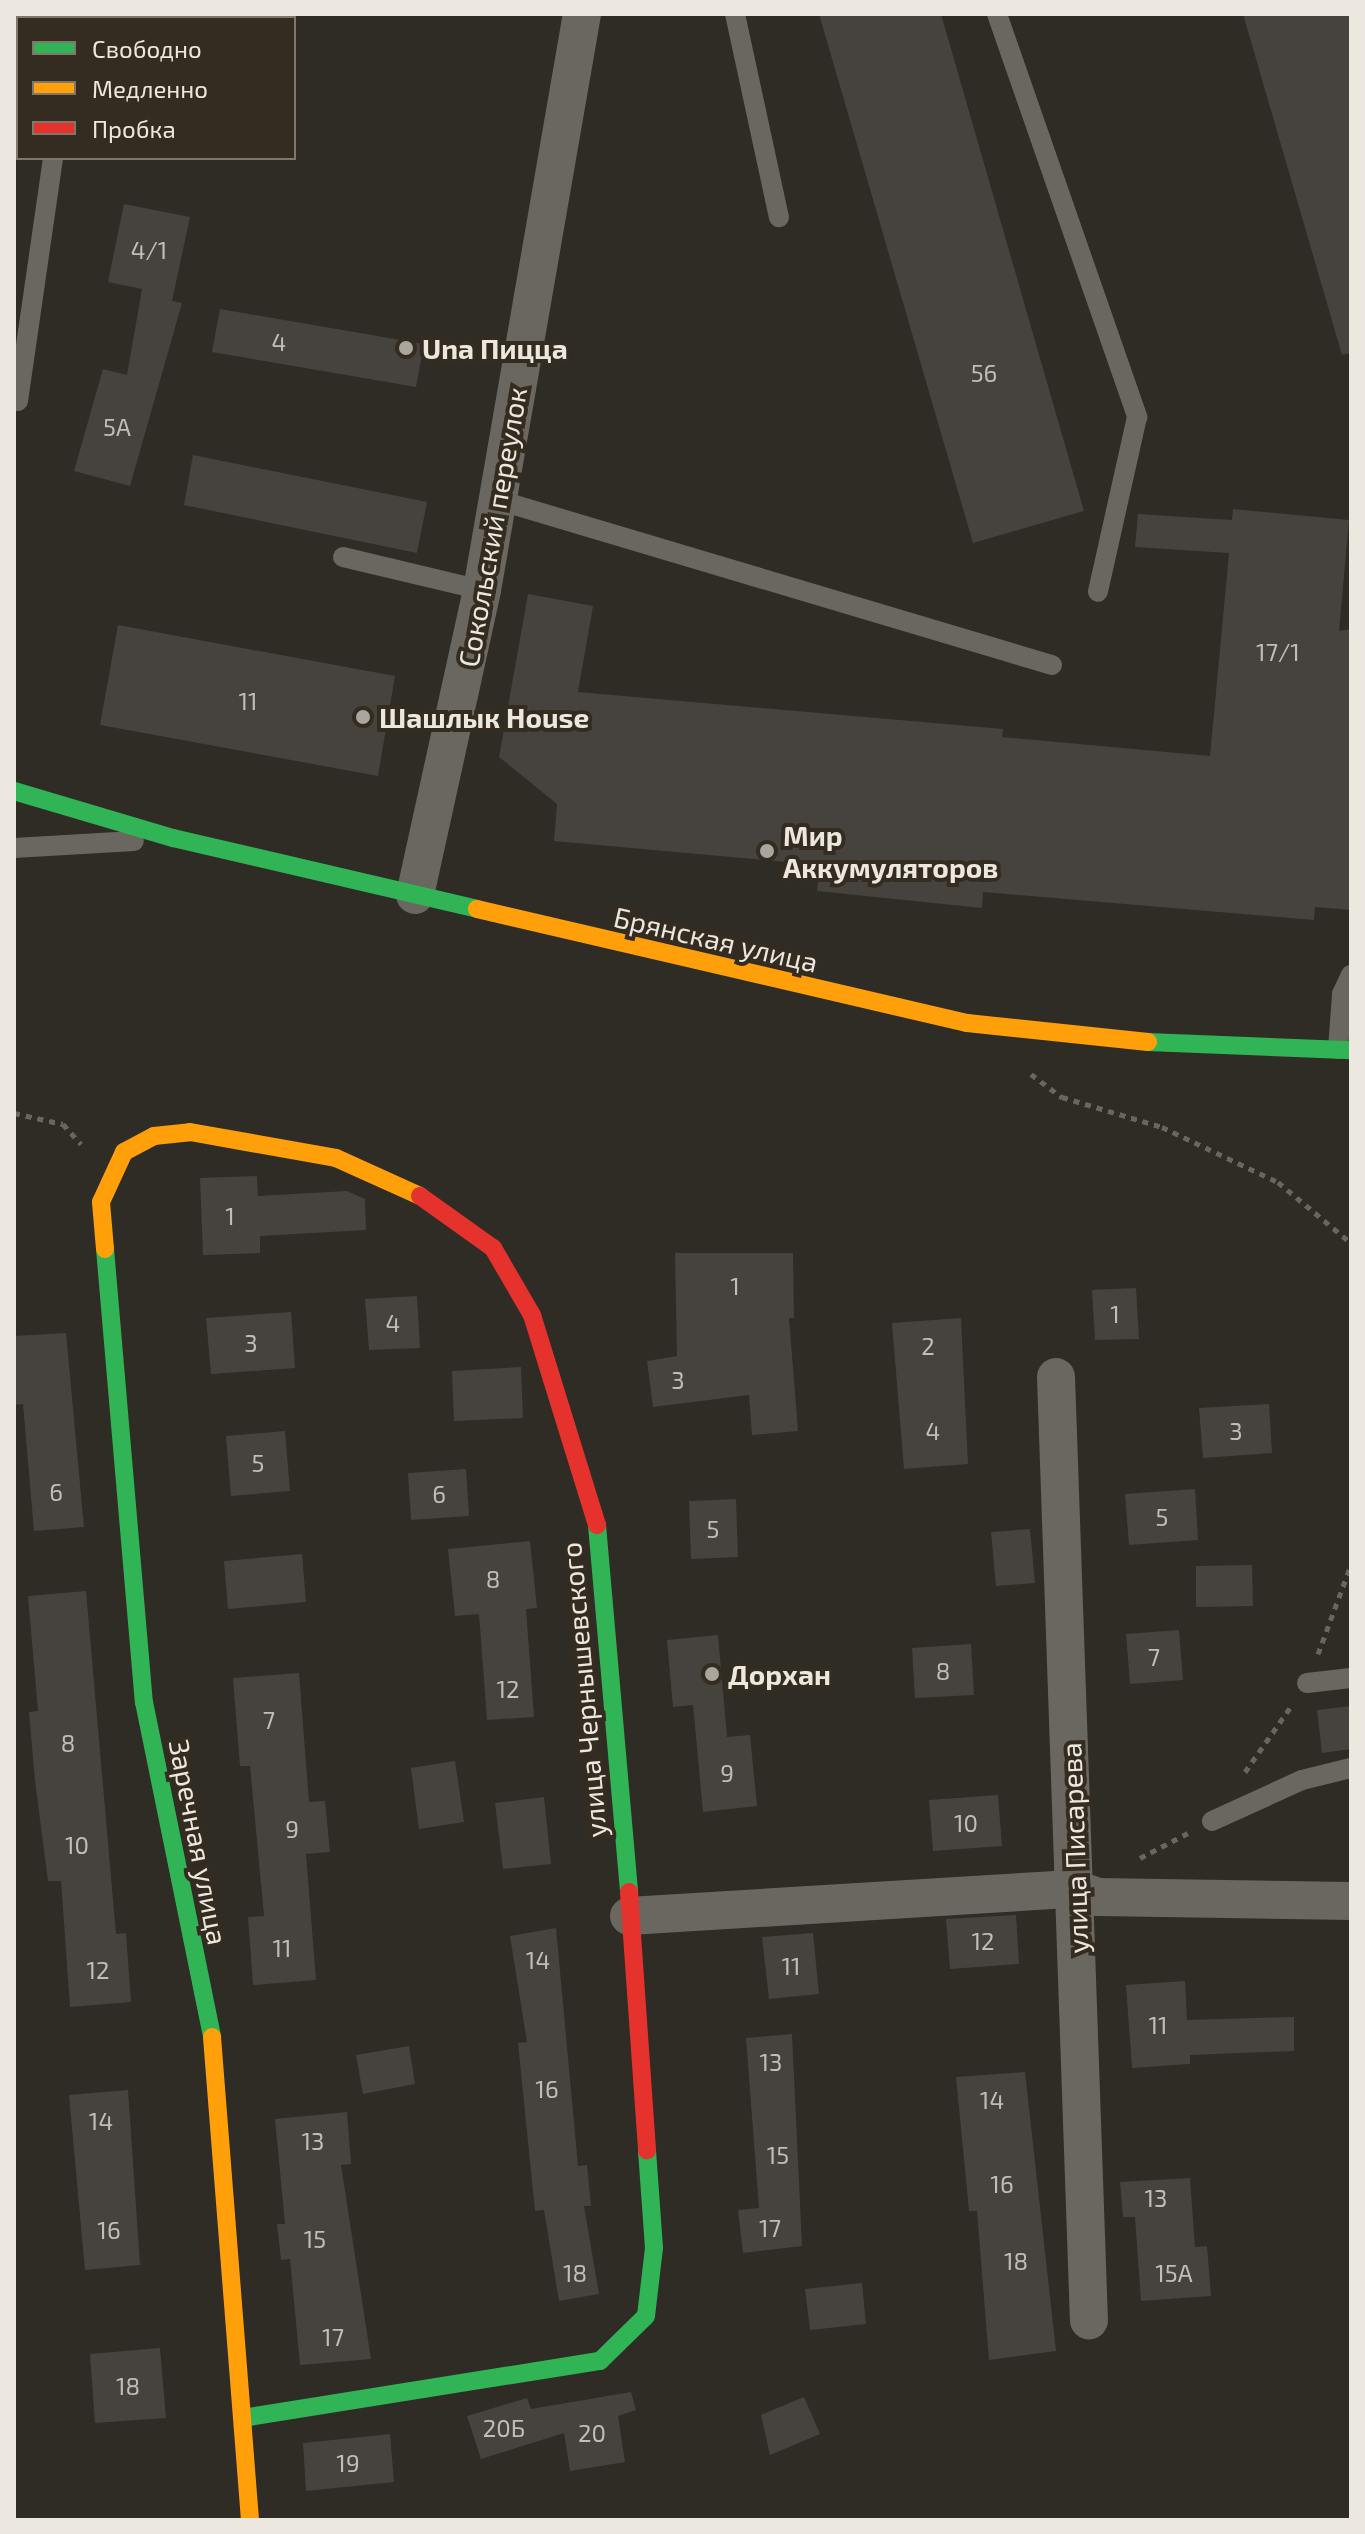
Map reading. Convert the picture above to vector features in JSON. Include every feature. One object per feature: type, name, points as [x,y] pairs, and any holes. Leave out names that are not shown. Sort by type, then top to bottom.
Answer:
[{"type":"street","name":"Сокольский переулок","points":[[415,895],[482,590],[582,14]]},
{"type":"street","name":"Брянская улица","points":[[14,771],[79,809]]},
{"type":"street","name":"Брянская улица","points":[[14,791],[173,838],[967,1023],[1120,1041],[1344,1050]]},
{"type":"street","name":"улица Чернышевского","points":[[109,1174],[124,1152],[154,1136],[190,1132],[336,1158],[439,1205],[514,1274],[590,1491],[606,1567],[654,2284],[646,2316],[600,2361],[243,2418]]},
{"type":"street","name":"Заречная улица","points":[[109,1174],[101,1202],[135,1636],[177,1892],[213,2042],[250,2520]]},
{"type":"street","name":"улица Писарева","points":[[1056,1377],[1087,1893],[1089,2320]]},
{"type":"street","points":[[629,1916],[1087,1893],[1351,1901]]},
{"type":"lane","points":[[735,14],[779,217]]},
{"type":"lane","points":[[997,14],[1137,417],[1098,592]]},
{"type":"lane","points":[[18,401],[53,160]]},
{"type":"lane","points":[[498,500],[1052,665]]},
{"type":"lane","points":[[343,557],[482,590]]},
{"type":"lane","points":[[14,848],[173,838]]},
{"type":"lane","points":[[1344,1050],[1342,994],[1351,975]]},
{"type":"lane","points":[[1307,1683],[1351,1678]]},
{"type":"lane","points":[[1212,1821],[1302,1780],[1351,1768]]},
{"type":"path","points":[[1026,1071],[1062,1097],[1162,1127],[1278,1182],[1351,1243]]},
{"type":"path","points":[[14,1113],[63,1124],[109,1174]]},
{"type":"path","points":[[1087,1893],[1125,1866],[1212,1821]]},
{"type":"building","points":[[819,14],[941,14],[1084,511],[973,543]]},
{"type":"building","points":[[1243,14],[1351,14],[1351,353],[1342,355]]},
{"type":"building","points":[[124,204],[190,217],[172,301],[182,303],[130,486],[74,471],[103,369],[127,375],[142,289],[108,282]]},
{"type":"building","points":[[220,309],[424,344],[416,387],[212,352]]},
{"type":"building","points":[[193,455],[427,502],[417,553],[184,505]]},
{"type":"building","points":[[1233,509],[1349,520],[1339,631],[1351,629],[1351,910],[1315,907],[1314,920],[983,892],[982,908],[817,891],[820,865],[554,841],[557,804],[499,757],[528,594],[593,606],[578,692],[1003,729],[1002,737],[1210,756],[1229,553],[1135,547],[1138,514],[1232,520]]},
{"type":"building","points":[[118,625],[395,676],[378,776],[100,725]]},
{"type":"building","points":[[257,1176],[258,1196],[347,1191],[365,1199],[366,1230],[260,1236],[260,1253],[203,1255],[200,1178]]},
{"type":"building","points":[[675,1253],[793,1253],[794,1318],[789,1318],[798,1431],[752,1435],[749,1395],[653,1407],[647,1361],[677,1356]]},
{"type":"building","points":[[1136,1288],[1139,1339],[1095,1340],[1092,1290]]},
{"type":"building","points":[[417,1296],[420,1348],[369,1350],[365,1299]]},
{"type":"building","points":[[291,1312],[295,1368],[211,1374],[206,1318]]},
{"type":"building","points":[[961,1318],[968,1464],[904,1469],[892,1323]]},
{"type":"building","points":[[66,1333],[84,1527],[34,1531],[23,1404],[14,1405],[14,1336]]},
{"type":"building","points":[[521,1367],[523,1418],[454,1421],[452,1371]]},
{"type":"building","points":[[1269,1404],[1272,1453],[1203,1458],[1199,1408]]},
{"type":"building","points":[[285,1431],[290,1491],[231,1496],[226,1436]]},
{"type":"building","points":[[466,1469],[469,1516],[411,1520],[408,1473]]},
{"type":"building","points":[[1195,1489],[1198,1540],[1129,1545],[1125,1494]]},
{"type":"building","points":[[736,1499],[738,1557],[691,1559],[689,1501]]},
{"type":"building","points":[[1030,1529],[1035,1583],[996,1586],[991,1532]]},
{"type":"building","points":[[530,1541],[537,1608],[526,1609],[534,1717],[487,1720],[479,1614],[455,1616],[448,1549]]},
{"type":"building","points":[[302,1554],[306,1602],[228,1609],[224,1561]]},
{"type":"building","points":[[1252,1565],[1253,1606],[1196,1607],[1196,1566]]},
{"type":"building","points":[[86,1591],[116,1934],[126,1933],[131,2002],[70,2007],[61,1881],[48,1881],[35,1781],[29,1712],[38,1711],[28,1596]]},
{"type":"building","points":[[1179,1630],[1183,1680],[1130,1684],[1126,1634]]},
{"type":"building","points":[[718,1635],[727,1737],[750,1735],[757,1806],[703,1812],[693,1705],[673,1707],[667,1640]]},
{"type":"building","points":[[971,1644],[974,1695],[915,1698],[912,1648]]},
{"type":"building","points":[[299,1673],[309,1802],[325,1801],[330,1852],[306,1854],[316,1980],[253,1985],[248,1917],[264,1916],[250,1766],[240,1766],[233,1678]]},
{"type":"building","points":[[1351,1706],[1351,1749],[1322,1753],[1317,1710]]},
{"type":"building","points":[[455,1761],[464,1822],[419,1829],[411,1768]]},
{"type":"building","points":[[998,1795],[1002,1846],[933,1851],[929,1800]]},
{"type":"building","points":[[544,1797],[551,1864],[503,1869],[495,1803]]},
{"type":"building","points":[[1016,1915],[1019,1964],[950,1969],[946,1919]]},
{"type":"building","points":[[556,1928],[578,2166],[587,2165],[591,2206],[584,2206],[599,2294],[559,2301],[544,2210],[535,2211],[518,2043],[527,2042],[510,1936]]},
{"type":"building","points":[[813,1933],[819,1994],[769,1999],[762,1937]]},
{"type":"building","points":[[1185,1981],[1187,2020],[1294,2017],[1294,2051],[1190,2055],[1190,2064],[1132,2068],[1126,1985]]},
{"type":"building","points":[[792,2034],[802,2246],[743,2253],[738,2210],[759,2208],[746,2038]]},
{"type":"building","points":[[409,2046],[415,2084],[363,2094],[356,2055]]},
{"type":"building","points":[[1025,2072],[1056,2351],[989,2360],[977,2211],[969,2211],[956,2077]]},
{"type":"building","points":[[128,2090],[140,2265],[85,2270],[69,2095]]},
{"type":"building","points":[[347,2112],[351,2164],[341,2165],[371,2359],[300,2365],[290,2259],[281,2260],[277,2224],[285,2224],[275,2119]]},
{"type":"building","points":[[1190,2178],[1195,2247],[1207,2246],[1211,2296],[1141,2301],[1135,2217],[1123,2217],[1120,2182]]},
{"type":"building","points":[[862,2283],[866,2324],[810,2330],[805,2289]]},
{"type":"building","points":[[160,2348],[166,2418],[95,2423],[90,2354]]},
{"type":"building","points":[[631,2392],[636,2410],[618,2416],[625,2462],[570,2471],[564,2433],[481,2459],[467,2416],[527,2398],[531,2409]]},
{"type":"building","points":[[804,2397],[820,2434],[770,2455],[761,2415]]},
{"type":"building","points":[[390,2434],[394,2482],[306,2491],[303,2443]]},
{"type":"traffic: fast","points":[[14,791],[173,838],[477,909]]},
{"type":"traffic: fast","points":[[1148,1042],[1351,1050]]},
{"type":"traffic: fast","points":[[105,1249],[144,1702],[212,2037]]},
{"type":"traffic: fast","points":[[597,1525],[629,1892]]},
{"type":"traffic: fast","points":[[243,2418],[600,2361],[646,2316],[654,2248],[647,2150]]},
{"type":"traffic: slow","points":[[477,909],[967,1023],[1148,1042]]},
{"type":"traffic: slow","points":[[105,1249],[101,1202],[124,1152],[154,1136],[190,1132],[336,1158],[420,1196]]},
{"type":"traffic: slow","points":[[212,2037],[250,2520]]},
{"type":"traffic: jam","points":[[420,1196],[493,1248],[532,1315],[597,1525]]},
{"type":"traffic: jam","points":[[629,1892],[647,2150]]},
{"type":"place","name":"Una Пицца","points":[[406,348]]},
{"type":"place","name":"Шашлык House","points":[[363,717]]},
{"type":"place","name":"Мир Аккумуляторов","points":[[767,851]]},
{"type":"place","name":"Дорхан","points":[[712,1674]]}]
